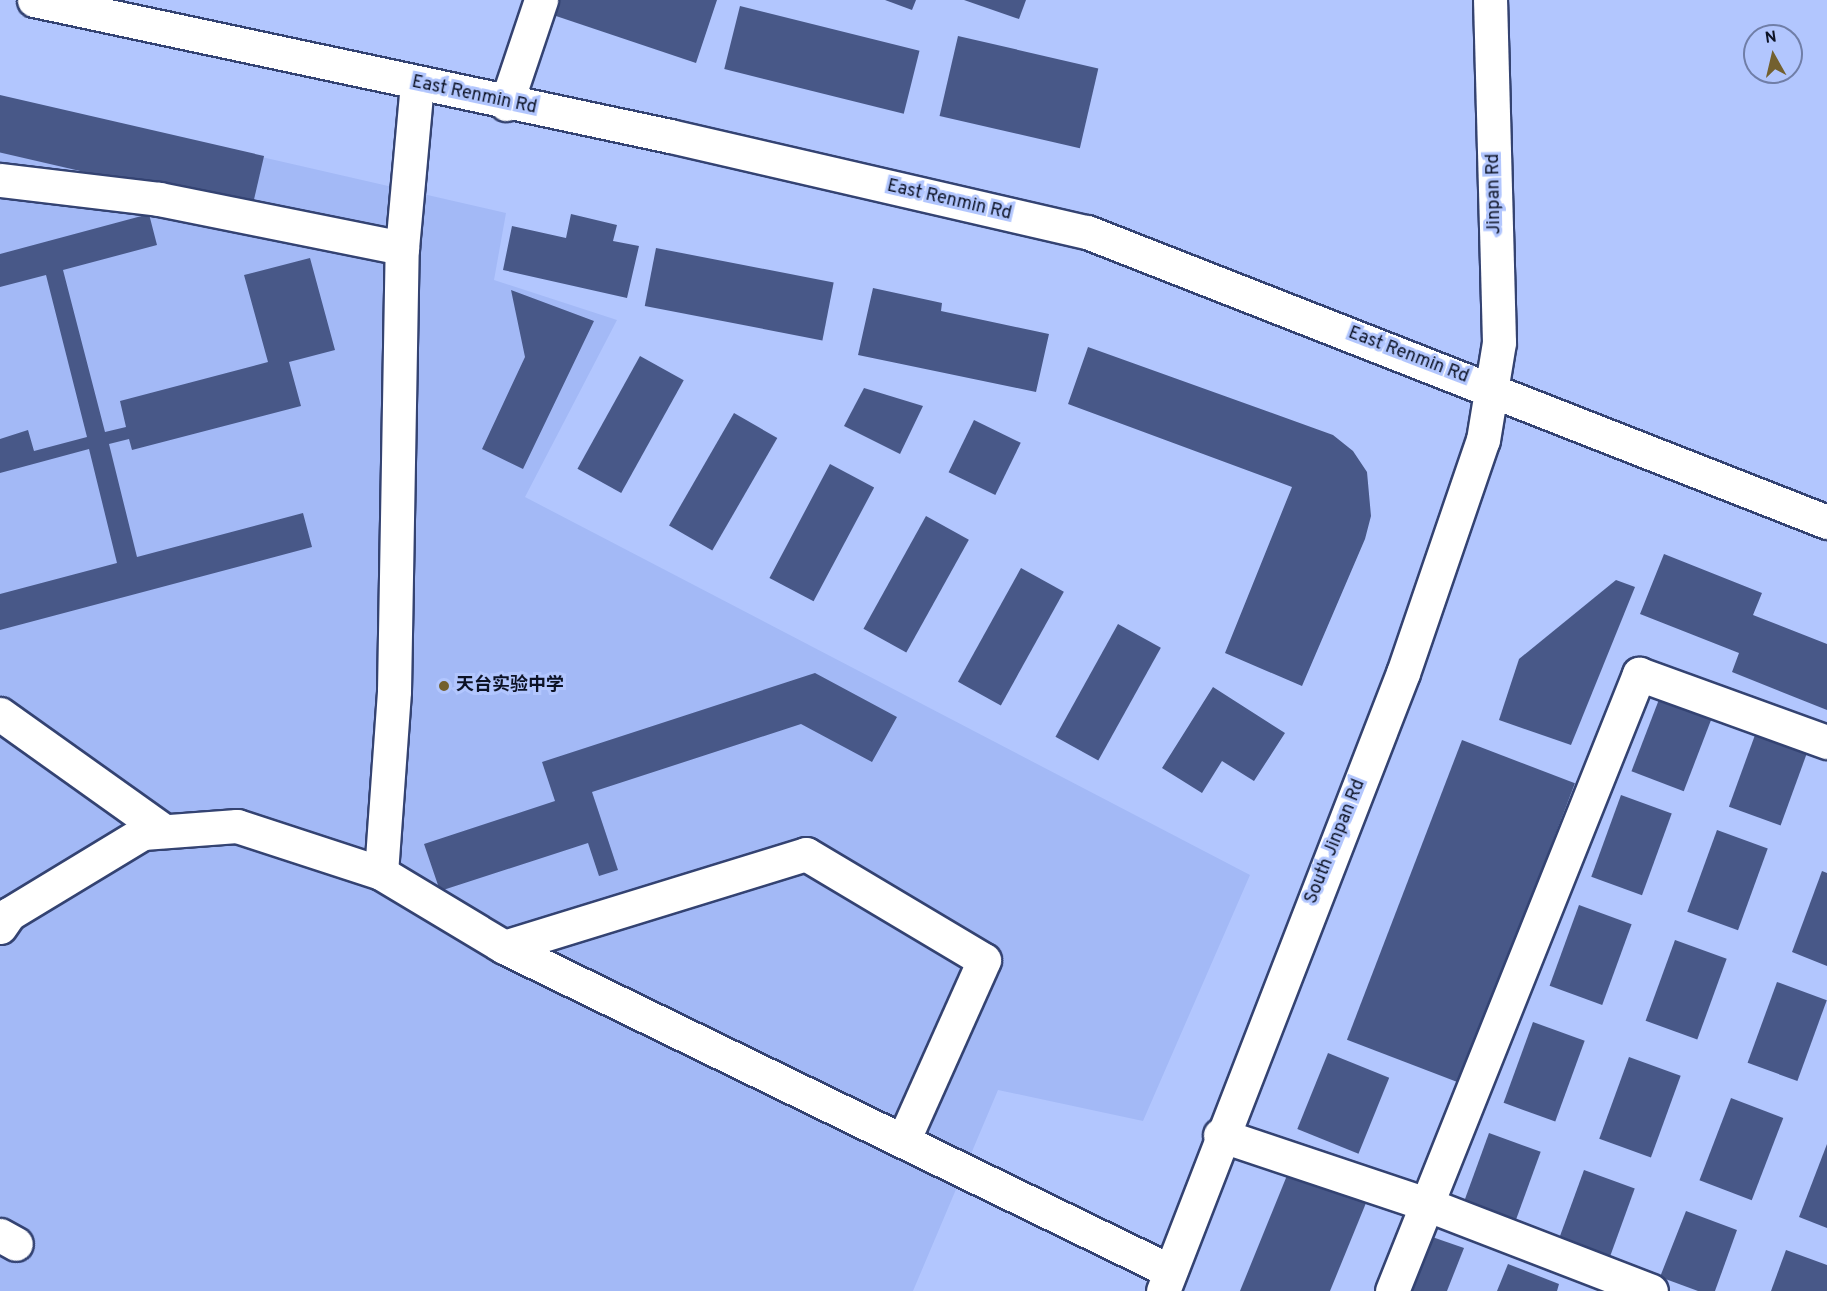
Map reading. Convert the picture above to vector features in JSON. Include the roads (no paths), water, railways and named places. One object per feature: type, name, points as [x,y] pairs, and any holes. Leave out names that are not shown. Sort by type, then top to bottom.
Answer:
[{"type":"main road","name":"East Renmin Rd","points":[[34,0],[506,104],[682,139],[1087,232],[1493,389],[1827,522]]},
{"type":"main road","points":[[506,104],[541,0]]},
{"type":"main road","name":"Jinpan Rd","points":[[1490,0],[1499,342],[1493,389]]},
{"type":"main road","points":[[381,873],[394,691],[402,248],[410,136],[417,84]]},
{"type":"main road","points":[[0,180],[159,199],[402,248]]},
{"type":"main road","name":"South Jinpan Rd","points":[[1166,1281],[1220,1135],[1402,673],[1483,440],[1493,389]]},
{"type":"main road","points":[[1392,1291],[1639,674],[1827,742]]},
{"type":"main road","points":[[0,714],[164,831]]},
{"type":"main road","points":[[0,927],[9,914],[143,833],[237,826],[381,873],[504,947],[903,1141],[1166,1281]]},
{"type":"main road","points":[[504,947],[806,854],[984,960],[903,1141]]},
{"type":"main road","points":[[1220,1135],[1426,1204],[1651,1291]]},
{"type":"place","name":"天台实验中学","points":[[444,686]]}]
